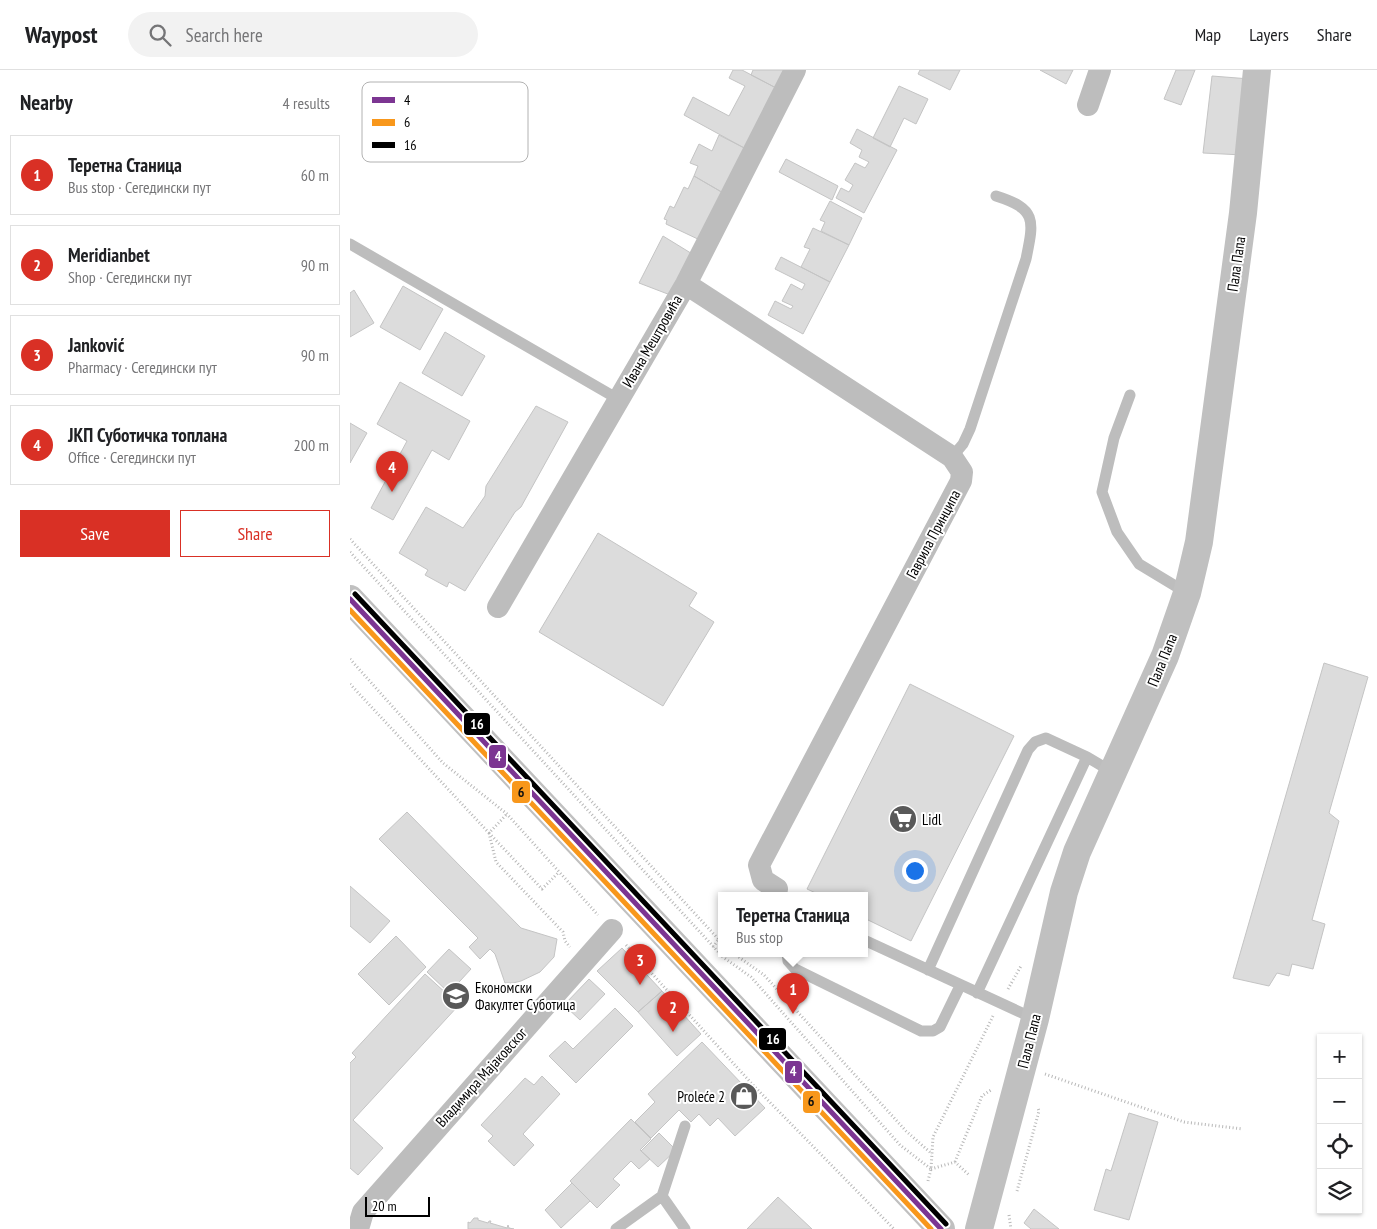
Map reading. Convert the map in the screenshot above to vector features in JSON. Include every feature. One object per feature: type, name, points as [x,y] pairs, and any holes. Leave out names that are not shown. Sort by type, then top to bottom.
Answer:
[{"type":"street","name":"Ивана Мештровића","points":[[498,606],[686,284],[795,70]]},
{"type":"street","points":[[1088,105],[1100,70]]},
{"type":"street","name":"Пала Папа","points":[[979,1229],[1035,1019],[1064,892],[1077,852],[1165,656],[1187,593],[1199,542],[1243,213],[1256,70]]},
{"type":"street","points":[[686,284],[952,457]]},
{"type":"street","name":"Гаврила Принципа","points":[[777,889],[763,880],[760,865],[961,481],[962,472],[952,457]]},
{"type":"street","points":[[350,598],[940,1229]]},
{"type":"street","name":"Владимира Мајаковског","points":[[358,1229],[363,1212],[612,930]]},
{"type":"lane","points":[[952,457],[963,444],[970,429],[1026,258],[1032,230],[1028,213],[1014,202],[996,196]]},
{"type":"lane","points":[[350,244],[618,399]]},
{"type":"lane","points":[[1130,394],[1114,438],[1102,492],[1116,532],[1139,564],[1187,593]]},
{"type":"lane","points":[[928,970],[1028,750],[1035,742],[1046,738],[1087,757],[1114,773]]},
{"type":"lane","points":[[977,994],[1087,757]]},
{"type":"lane","points":[[868,942],[977,994],[1035,1019]]},
{"type":"lane","points":[[788,957],[788,961],[795,969],[921,1031],[933,1031],[940,1027],[960,986]]},
{"type":"lane","points":[[616,1229],[662,1196],[685,1126]]},
{"type":"lane","points":[[662,1196],[685,1229]]},
{"type":"path","points":[[350,539],[718,939]]},
{"type":"path","points":[[350,552],[718,952]]},
{"type":"path","points":[[350,684],[542,889],[559,872]]},
{"type":"path","points":[[489,833],[507,814]]},
{"type":"path","points":[[489,833],[496,862],[563,932],[565,941],[571,948]]},
{"type":"path","points":[[723,957],[751,977],[900,1145],[931,1169],[933,1138],[999,1004],[1024,960]]},
{"type":"path","points":[[739,957],[764,975],[906,1131],[932,1155]]},
{"type":"path","points":[[1023,1066],[1184,1122],[1243,1129]]},
{"type":"building","points":[[733,70],[742,70],[780,90],[748,150],[684,115],[693,97],[729,116],[745,86],[729,78]]},
{"type":"building","points":[[753,70],[790,70],[780,90],[751,75]]},
{"type":"building","points":[[920,70],[960,70],[950,90],[918,74]]},
{"type":"building","points":[[1040,70],[1073,70],[1066,84]]},
{"type":"building","points":[[1176,70],[1195,70],[1181,105],[1164,99]]},
{"type":"building","points":[[1212,76],[1250,79],[1243,155],[1203,153]]},
{"type":"building","points":[[899,86],[928,99],[916,124],[904,118],[890,147],[873,138]]},
{"type":"building","points":[[857,129],[897,150],[864,213],[836,198],[841,188],[849,192],[853,185],[845,180],[855,163],[865,168],[869,162],[859,157],[862,150],[850,143]]},
{"type":"building","points":[[719,135],[748,150],[725,194],[694,176],[698,166],[690,163],[699,144],[712,151]]},
{"type":"building","points":[[786,159],[838,186],[832,200],[779,172]]},
{"type":"building","points":[[694,176],[725,194],[702,241],[666,224],[667,220],[664,219],[670,206],[674,208],[684,187],[688,189]]},
{"type":"building","points":[[830,201],[862,218],[849,245],[821,231],[825,222],[820,220]]},
{"type":"building","points":[[813,228],[849,245],[830,282],[801,267],[810,249],[804,247]]},
{"type":"building","points":[[663,236],[694,255],[673,296],[639,283]]},
{"type":"building","points":[[781,257],[830,282],[803,334],[768,315],[775,301],[791,309],[793,306],[782,301],[791,284],[802,290],[805,284],[775,269]]},
{"type":"building","points":[[403,286],[443,309],[420,350],[380,327]]},
{"type":"building","points":[[354,290],[374,323],[350,337],[350,293]]},
{"type":"building","points":[[445,332],[485,356],[462,396],[422,373]]},
{"type":"building","points":[[400,382],[470,421],[449,460],[432,450],[393,520],[371,508],[407,441],[377,424]]},
{"type":"building","points":[[536,406],[568,422],[521,507],[515,512],[465,591],[449,582],[447,587],[425,575],[428,570],[399,553],[426,507],[463,528],[485,496],[486,486]]},
{"type":"building","points":[[350,423],[367,433],[350,463]]},
{"type":"building","points":[[598,533],[697,593],[689,606],[714,622],[663,706],[539,632]]},
{"type":"building","points":[[1324,663],[1368,677],[1329,813],[1339,821],[1312,920],[1325,924],[1313,969],[1292,964],[1289,976],[1277,973],[1269,986],[1233,978]]},
{"type":"building","points":[[910,684],[1014,736],[911,941],[868,920],[868,892],[814,892],[807,889]]},
{"type":"building","points":[[407,812],[521,928],[557,939],[554,957],[540,972],[521,981],[505,983],[495,954],[490,949],[480,959],[469,947],[478,938],[379,839]]},
{"type":"building","points":[[350,886],[390,921],[370,943],[350,926]]},
{"type":"building","points":[[396,936],[426,967],[389,1005],[358,974]]},
{"type":"building","points":[[622,948],[662,991],[638,1012],[597,971]]},
{"type":"building","points":[[449,949],[471,969],[449,993],[427,972]]},
{"type":"building","points":[[425,974],[459,1005],[353,1120],[383,1148],[358,1175],[350,1168],[350,1063],[356,1057],[352,1053]]},
{"type":"building","points":[[589,979],[605,994],[580,1020],[564,1005]]},
{"type":"building","points":[[662,991],[701,1034],[677,1056],[638,1012]]},
{"type":"building","points":[[615,1008],[633,1026],[576,1083],[549,1056],[565,1041],[573,1049]]},
{"type":"building","points":[[702,1042],[765,1108],[735,1136],[718,1118],[710,1126],[699,1114],[691,1122],[679,1110],[651,1138],[635,1122],[655,1102],[648,1094]]},
{"type":"building","points":[[542,1076],[560,1094],[523,1134],[534,1145],[514,1166],[488,1141],[493,1136],[481,1125],[525,1078],[534,1085]]},
{"type":"building","points":[[1129,1113],[1158,1122],[1129,1220],[1094,1210],[1106,1169],[1111,1171]]},
{"type":"building","points":[[631,1119],[651,1139],[640,1150],[650,1159],[639,1169],[631,1161],[613,1179],[620,1185],[597,1208],[570,1181]]},
{"type":"building","points":[[659,1133],[676,1150],[658,1167],[641,1151]]},
{"type":"building","points":[[572,1183],[590,1201],[561,1228],[545,1210]]},
{"type":"building","points":[[778,1197],[812,1229],[747,1229]]},
{"type":"building","points":[[1034,1209],[1059,1229],[1031,1229],[1024,1223]]},
{"type":"building","points":[[474,1218],[488,1223],[491,1221],[490,1223],[507,1228],[508,1225],[509,1228],[514,1229],[468,1229],[468,1222],[470,1223]]},
{"type":"transit line","name":"16","points":[[355,594],[946,1224]]},
{"type":"transit line","name":"4","points":[[350,599],[941,1229]]},
{"type":"transit line","name":"6","points":[[350,610],[931,1229]]},
{"type":"place","name":"ЈКП Суботичка топлана","points":[[392,492]]},
{"type":"place","name":"Lidl","points":[[903,819]]},
{"type":"place","name":"Janković","points":[[640,985]]},
{"type":"place","name":"Економски Факултет Суботица","points":[[456,996]]},
{"type":"place","name":"Теретна Станица","points":[[793,1014]]},
{"type":"place","name":"Meridianbet","points":[[673,1032]]},
{"type":"place","name":"Proleće 2","points":[[744,1096]]}]
